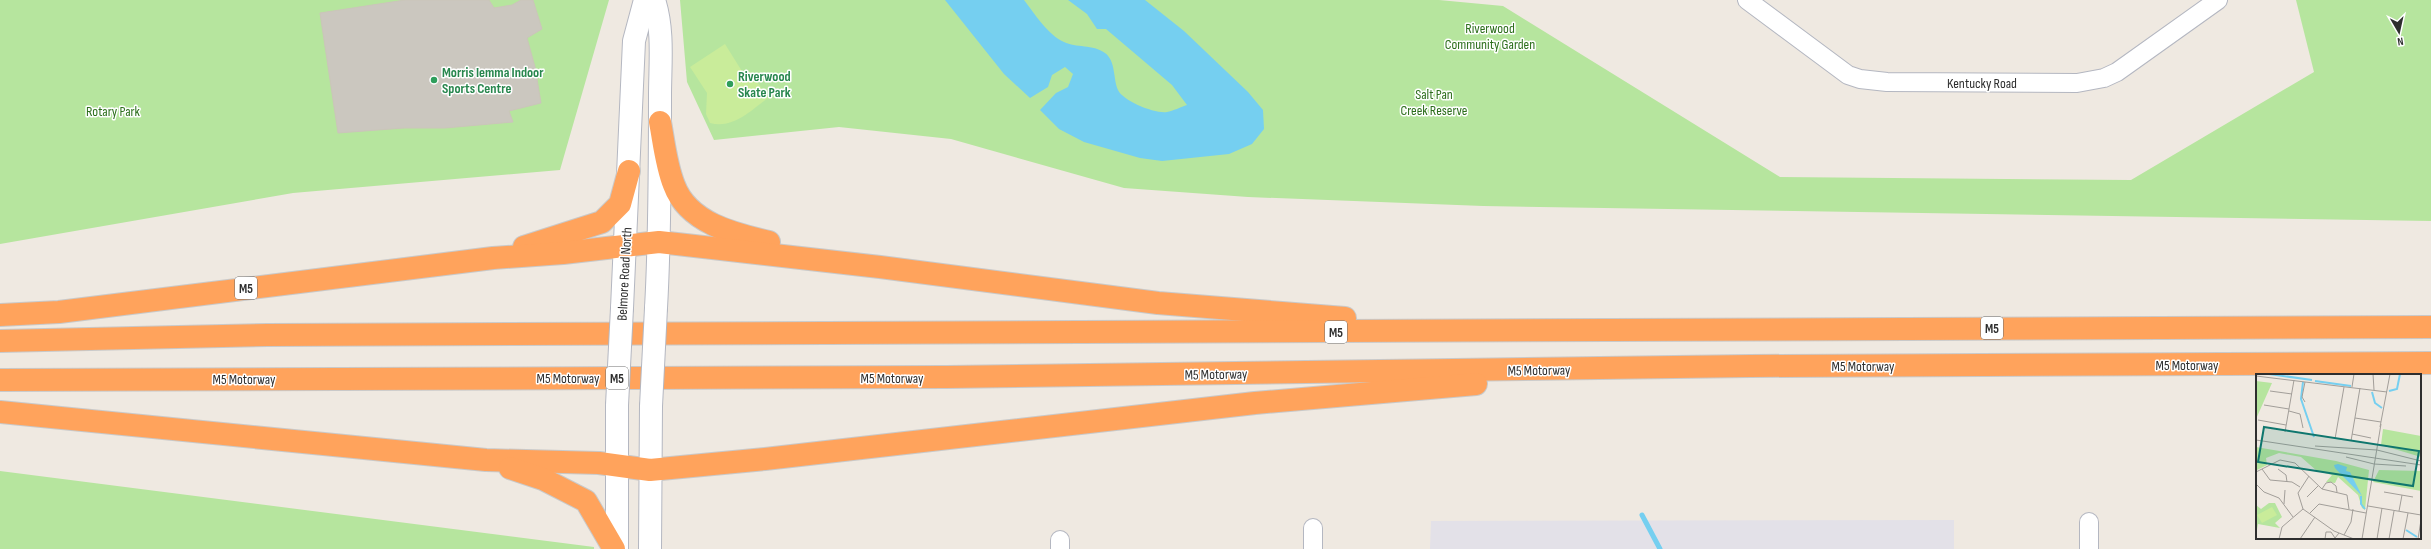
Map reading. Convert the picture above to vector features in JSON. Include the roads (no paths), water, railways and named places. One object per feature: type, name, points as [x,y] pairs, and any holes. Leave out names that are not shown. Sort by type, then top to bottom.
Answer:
[{"type":"highway","points":[[660,122],[674,186],[692,211],[731,232],[880,267]]},
{"type":"highway","name":"M5","points":[[493,258],[602,222],[620,204],[630,171]]},
{"type":"highway","name":"M5","points":[[0,315],[59,312],[493,258],[563,253],[660,242]]},
{"type":"highway","points":[[660,242],[880,267],[1158,303],[1283,315],[1552,330]]},
{"type":"highway","name":"M5","points":[[0,341],[268,335],[2431,327]]},
{"type":"highway","name":"M5 Motorway","points":[[0,380],[939,378],[1650,368],[2431,364]]},
{"type":"highway","points":[[0,412],[486,460],[616,465],[650,470],[765,459],[1239,404],[1650,368]]},
{"type":"highway","points":[[486,460],[543,479],[586,501],[615,549]]},
{"type":"main road","name":"Belmore Road North","points":[[615,549],[617,405],[630,171],[634,41],[645,0]]},
{"type":"main road","points":[[650,549],[651,406],[660,242],[660,41],[658,11],[654,0]]},
{"type":"street","name":"Kentucky Road","points":[[1747,0],[1835,67],[1860,79],[1887,82],[2066,83],[2090,81],[2117,72],[2218,0]]},
{"type":"street","points":[[2089,522],[2089,549]]},
{"type":"street","points":[[1313,528],[1313,549]]},
{"type":"water","points":[[945,0],[1024,0],[1042,23],[1058,39],[1069,44],[1095,48],[1109,56],[1113,65],[1116,86],[1121,94],[1126,98],[1148,109],[1167,112],[1187,105],[1172,85],[1106,29],[1097,29],[1087,14],[1068,0],[1145,0],[1184,31],[1248,92],[1263,110],[1264,129],[1252,144],[1229,154],[1162,161],[1140,158],[1084,142],[1059,129],[1040,110],[1056,93],[1068,87],[1073,74],[1065,67],[1052,75],[1048,87],[1030,98],[1004,74]]},
{"type":"waterway","points":[[1642,515],[1660,549]]},
{"type":"place","name":"Morris Iemma Indoor Sports Centre","points":[[434,80]]},
{"type":"place","name":"Riverwood Skate Park","points":[[730,84]]},
{"type":"park label","name":"Riverwood Community Garden","points":[[1490,36]]},
{"type":"park label","name":"Salt Pan Creek Reserve","points":[[1434,102]]},
{"type":"park label","name":"Rotary Park","points":[[113,111]]}]
